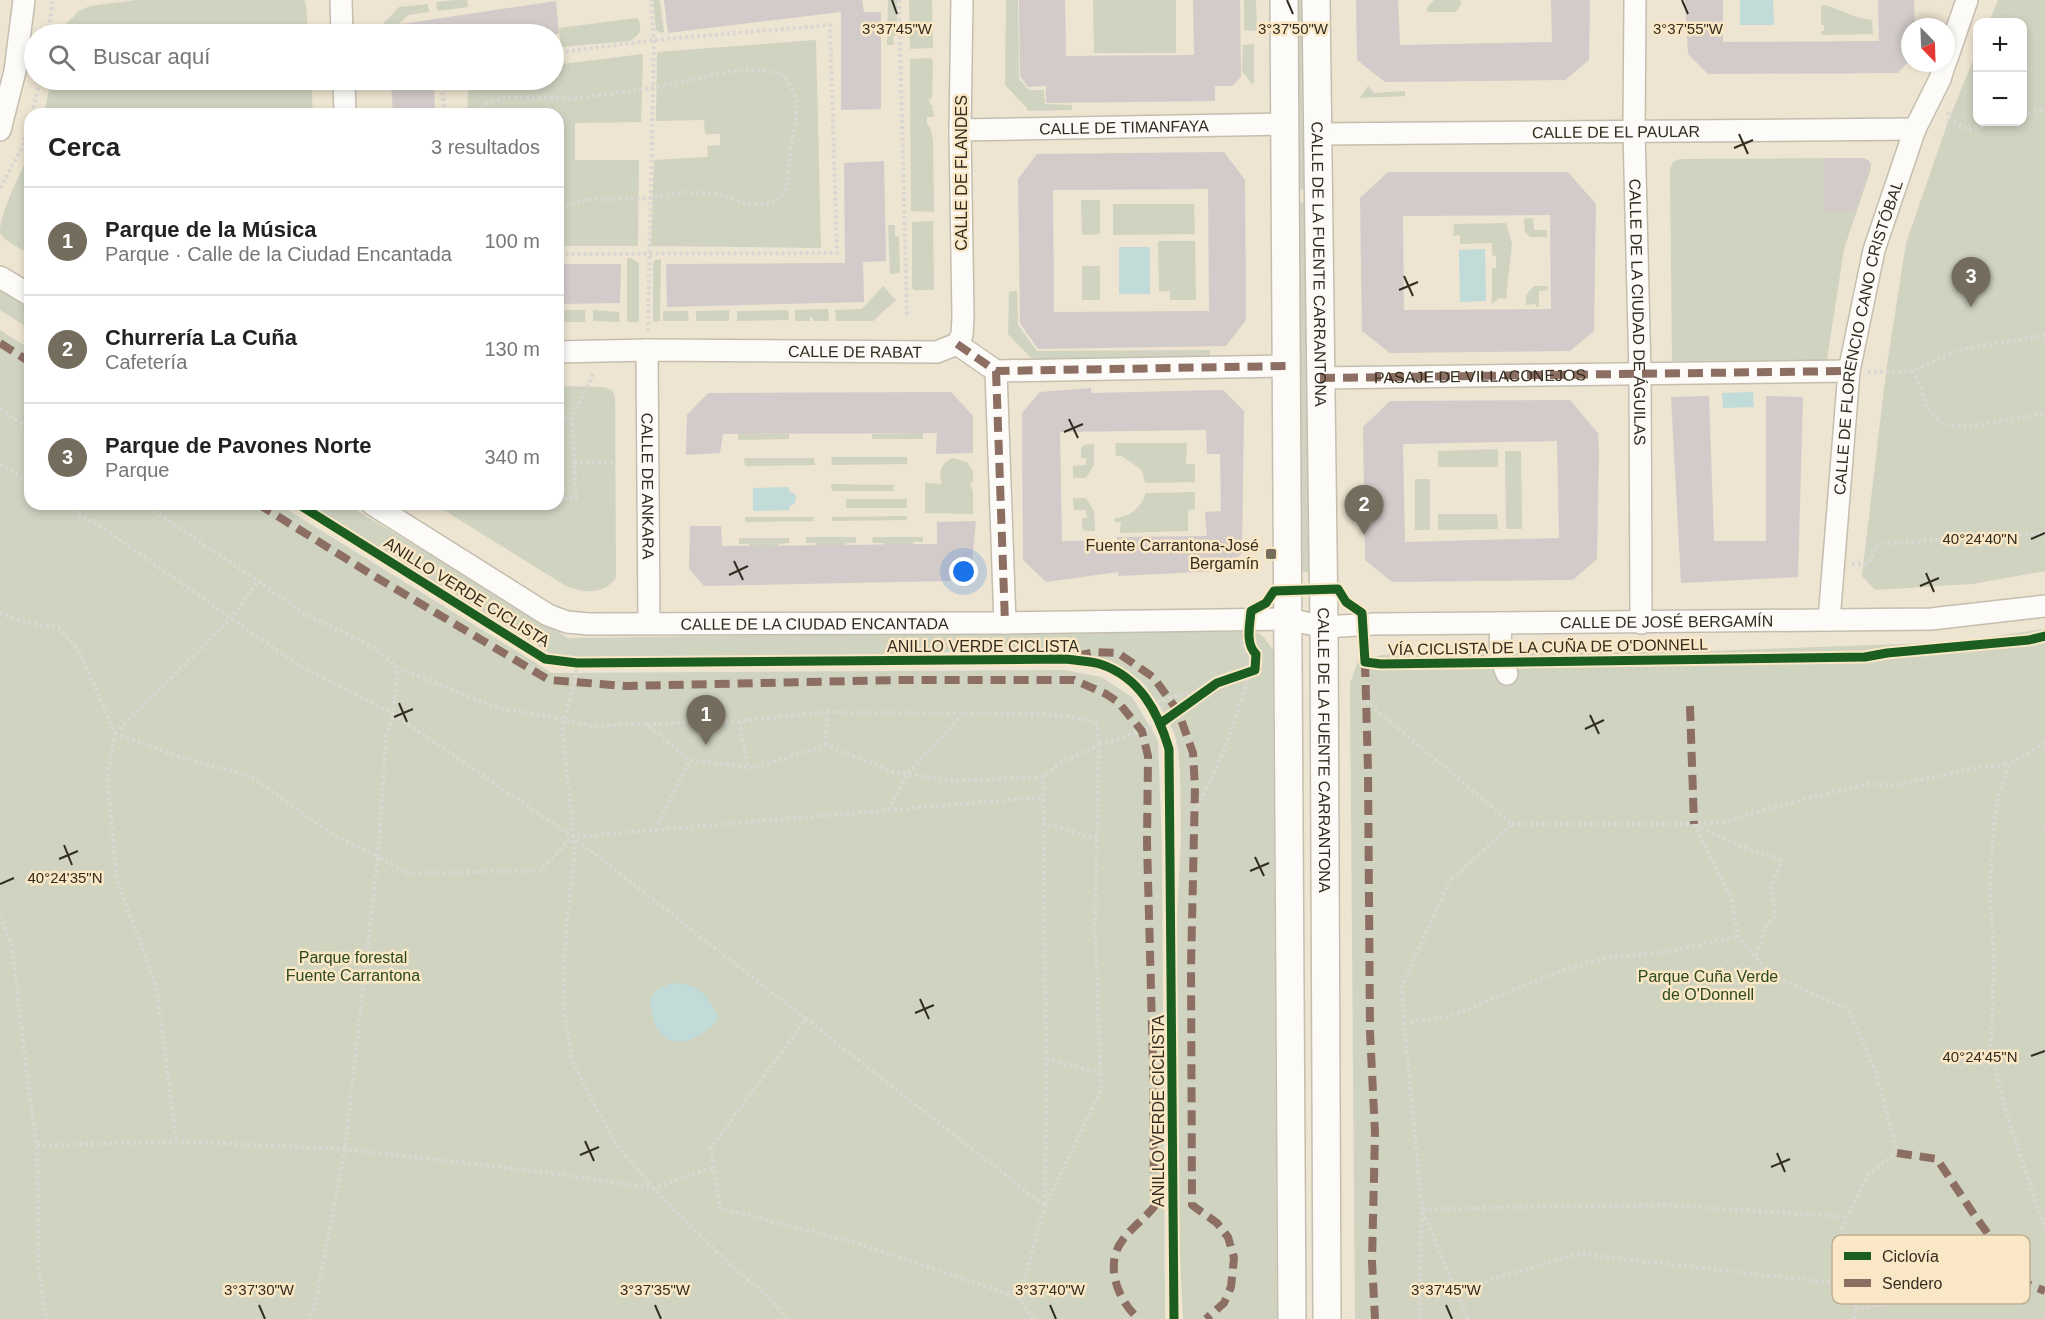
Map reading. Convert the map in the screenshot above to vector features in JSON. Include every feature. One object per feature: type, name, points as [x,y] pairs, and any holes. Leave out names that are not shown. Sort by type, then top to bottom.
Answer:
[{"type":"main road","name":"CALLE DE LA FUENTE CARRANTONA","points":[[1284,0],[1292,1319]]},
{"type":"main road","name":"CALLE DE LA FUENTE CARRANTONA","points":[[1316,0],[1324,627],[1328,1319]]},
{"type":"street","points":[[0,130],[15,71],[24,0]]},
{"type":"street","points":[[341,0],[342,24]]},
{"type":"street","name":"CALLE DE FLANDES","points":[[957,344],[962,334],[963,317],[960,130],[962,0]]},
{"type":"street","name":"CALLE DE LA CIUDAD DE ÁGUILAS","points":[[1635,0],[1634,131],[1640,374],[1641,623]]},
{"type":"street","name":"CALLE DE FLORENCIO CANO CRISTÓBAL","points":[[1955,35],[1967,0]]},
{"type":"street","name":"CALLE DE FLORENCIO CANO CRISTÓBAL","points":[[1828,620],[1849,371],[1874,250],[1915,129],[1942,72]]},
{"type":"street","points":[[344,90],[345,108]]},
{"type":"street","name":"CALLE DE TIMANFAYA","points":[[960,130],[1286,124]]},
{"type":"street","name":"CALLE DE EL PAULAR","points":[[1318,134],[1915,129]]},
{"type":"street","points":[[0,277],[24,291]]},
{"type":"street","points":[[957,344],[996,371],[1286,366]]},
{"type":"street","name":"CALLE DE RABAT","points":[[564,352],[937,352],[957,344]]},
{"type":"street","name":"CALLE DE ANKARA","points":[[647,350],[649,623]]},
{"type":"street","points":[[996,371],[1005,623]]},
{"type":"street","name":"PASAJE DE VILLACONEJOS","points":[[1320,378],[1849,371]]},
{"type":"street","name":"CALLE DE LA CIUDAD ENCANTADA","points":[[382,510],[548,615],[567,622],[589,624],[1005,623],[1245,629],[1288,619]]},
{"type":"street","name":"CALLE DE JOSÉ BERGAMÍN","points":[[1288,619],[1324,627],[1375,624],[1931,619],[2045,606]]},
{"type":"street","points":[[1501,623],[1500,650],[1507,674]]},
{"type":"path","points":[[49,24],[53,0]]},
{"type":"path","points":[[647,350],[654,40],[651,0]]},
{"type":"path","points":[[898,0],[907,318]]},
{"type":"path","points":[[564,52],[654,40],[830,25],[837,253],[564,254]]},
{"type":"path","points":[[483,108],[488,103],[505,97],[572,99],[652,88],[728,72],[765,69],[780,73],[787,81],[797,101],[787,188],[781,198],[767,204],[747,204],[714,193],[685,192],[649,198],[582,200],[564,207]]},
{"type":"path","points":[[1944,72],[1949,119],[1969,130],[1984,126]]},
{"type":"path","points":[[33,108],[38,90]]},
{"type":"path","points":[[443,90],[444,108]]},
{"type":"path","points":[[2027,114],[2045,109]]},
{"type":"path","points":[[0,188],[24,141]]},
{"type":"path","points":[[1849,371],[1912,371],[1959,350],[2045,335]]},
{"type":"path","points":[[564,499],[576,498],[572,418],[604,350]]},
{"type":"path","points":[[1912,371],[1920,385],[1928,409],[1942,424],[1969,427],[2045,413]]},
{"type":"path","points":[[0,410],[24,425]]},
{"type":"path","points":[[564,419],[572,418]]},
{"type":"path","points":[[574,463],[614,462]]},
{"type":"path","points":[[0,464],[24,479]]},
{"type":"path","points":[[73,510],[104,529],[300,667],[393,714],[573,837],[1045,1206]]},
{"type":"path","points":[[153,510],[303,613],[371,646],[398,668],[498,708],[565,719],[591,726],[739,721],[826,712],[1038,714],[1069,716],[1096,722],[1099,745],[1095,925],[1101,1090],[1045,1206],[1019,1298]]},
{"type":"path","points":[[1849,564],[1868,564],[1878,544],[2045,533]]},
{"type":"path","points":[[115,733],[231,618],[258,581]]},
{"type":"path","points":[[0,613],[20,621],[58,628],[78,649],[115,733],[107,778],[117,879],[156,986],[177,1143]]},
{"type":"path","points":[[646,724],[690,760],[748,768],[755,768],[826,745],[894,772],[953,782],[1043,777],[1057,765],[1099,745],[1161,725],[1217,683],[1255,670],[1256,654],[1251,649],[1245,629]]},
{"type":"path","points":[[1161,725],[1159,701],[1193,693],[1210,682],[1250,666],[1245,629]]},
{"type":"path","points":[[567,662],[589,663]]},
{"type":"path","points":[[577,663],[575,682],[562,727],[575,850],[566,928],[563,1002],[573,1060],[617,1145],[653,1188],[772,1301],[787,1319]]},
{"type":"path","points":[[310,1319],[314,1310],[345,1149],[378,857],[386,736],[393,714],[398,668]]},
{"type":"path","points":[[1194,811],[1208,788],[1237,713],[1248,677],[1262,669]]},
{"type":"path","points":[[1148,699],[1161,725]]},
{"type":"path","points":[[1366,701],[1512,824],[1694,824],[1727,821],[1867,784],[1898,785],[1970,769],[2009,764],[2045,743]]},
{"type":"path","points":[[826,712],[826,745]]},
{"type":"path","points":[[888,810],[907,774],[963,713]]},
{"type":"path","points":[[739,721],[748,768]]},
{"type":"path","points":[[115,733],[176,756],[250,776],[335,836],[407,873],[540,871],[573,837],[1043,797]]},
{"type":"path","points":[[655,830],[690,760]]},
{"type":"path","points":[[2009,764],[1998,798],[1993,831],[1990,892],[1994,957],[1991,1049],[2003,1102],[2045,1229]]},
{"type":"path","points":[[1043,777],[1045,1206]]},
{"type":"path","points":[[1043,822],[1097,839]]},
{"type":"path","points":[[1419,1319],[1422,1209],[1402,986],[1449,882],[1512,824]]},
{"type":"path","points":[[1694,824],[1731,898],[1738,936],[1770,975],[1848,1009],[1876,1072],[1898,1153],[1868,1174],[1842,1229],[1843,1235]]},
{"type":"path","points":[[1694,824],[1733,843],[1779,860],[1780,865],[1771,887],[1776,915],[1765,927],[1756,957]]},
{"type":"path","points":[[0,916],[12,947],[37,1145],[39,1271],[46,1319]]},
{"type":"path","points":[[1404,1023],[1451,1016],[1547,976],[1603,958],[1673,951],[1738,936]]},
{"type":"path","points":[[806,1019],[711,1148],[720,1208],[850,1241],[1019,1298],[1033,1319]]},
{"type":"path","points":[[1046,1059],[1100,1073]]},
{"type":"path","points":[[37,1145],[177,1143],[345,1149],[543,1172],[653,1188],[714,1167]]},
{"type":"path","points":[[1422,1209],[1664,1205],[1848,1217]]},
{"type":"path","points":[[1422,1209],[1468,1319]]},
{"type":"path","points":[[1455,1290],[1582,1253],[1597,1257],[1832,1283]]},
{"type":"path","points":[[1854,1304],[1854,1319]]},
{"type":"path","points":[[1855,1309],[1886,1304]]},
{"type":"green space","points":[[137,0],[304,0],[307,24],[66,24],[79,11],[90,6]]},
{"type":"green space","points":[[467,0],[468,7],[437,11],[436,2]]},
{"type":"green space","points":[[653,0],[660,0],[664,32],[661,33],[656,30]]},
{"type":"green space","points":[[888,0],[897,0],[897,36],[893,36],[894,45],[887,45]]},
{"type":"green space","points":[[909,0],[932,0],[933,48],[910,49]]},
{"type":"green space","points":[[1006,0],[1018,0],[1019,79],[1029,90],[1044,90],[1045,104],[1072,105],[1072,110],[1028,111],[1005,85]]},
{"type":"green space","points":[[1093,0],[1176,0],[1176,53],[1094,53]]},
{"type":"green space","points":[[1244,0],[1256,0],[1257,31],[1244,30]]},
{"type":"green space","points":[[1294,0],[1306,0],[1308,188],[1296,190]]},
{"type":"green space","points":[[1434,0],[1459,0],[1462,3],[1456,12],[1427,12],[1427,8]]},
{"type":"green space","points":[[1998,0],[2045,0],[2045,571],[1972,584],[1875,590],[1862,576],[1886,372],[1906,243],[1949,119],[1973,61],[1973,126],[2027,126],[2027,18],[1991,18]]},
{"type":"green space","points":[[428,4],[429,12],[408,15],[399,24],[383,24],[399,7]]},
{"type":"green space","points":[[1821,5],[1872,20],[1873,34],[1821,35],[1824,25],[1821,25]]},
{"type":"green space","points":[[637,18],[640,29],[629,41],[564,47],[564,27]]},
{"type":"green space","points":[[816,40],[821,248],[651,246],[654,160],[708,157],[707,146],[720,145],[720,134],[705,134],[704,120],[656,121],[657,52]]},
{"type":"green space","points":[[1254,44],[1254,83],[1252,84],[1242,71],[1243,45]]},
{"type":"green space","points":[[643,54],[641,122],[575,123],[575,160],[639,160],[638,246],[564,246],[564,108],[467,108],[468,90],[564,90],[564,64]]},
{"type":"green space","points":[[931,58],[933,61],[932,98],[929,99],[934,117],[927,117],[927,124],[933,140],[934,212],[911,211],[910,59]]},
{"type":"green space","points":[[1368,86],[1375,93],[1405,91],[1405,96],[1360,98]]},
{"type":"green space","points":[[49,90],[312,90],[313,108],[45,108]]},
{"type":"green space","points":[[1863,158],[1869,162],[1871,169],[1844,249],[1827,360],[1672,361],[1670,169],[1673,162],[1680,159]]},
{"type":"green space","points":[[24,166],[24,251],[9,242],[0,232],[7,203]]},
{"type":"green space","points":[[1081,200],[1100,200],[1100,234],[1082,235]]},
{"type":"green space","points":[[1306,202],[1310,572],[1299,572],[1297,203]]},
{"type":"green space","points":[[1113,204],[1194,204],[1195,234],[1113,235]]},
{"type":"green space","points":[[1533,218],[1534,230],[1547,230],[1547,237],[1530,237],[1525,232],[1524,219]]},
{"type":"green space","points":[[933,221],[934,290],[914,290],[912,288],[912,222]]},
{"type":"green space","points":[[1506,223],[1512,244],[1506,299],[1499,298],[1490,305],[1492,268],[1496,268],[1496,256],[1492,255],[1492,243],[1460,244],[1460,235],[1453,236],[1454,224]]},
{"type":"green space","points":[[888,225],[895,225],[895,236],[899,237],[900,273],[890,274]]},
{"type":"green space","points":[[1158,241],[1195,241],[1196,300],[1170,300],[1170,291],[1159,292]]},
{"type":"green space","points":[[627,258],[639,263],[639,322],[628,322],[627,320]]},
{"type":"green space","points":[[661,259],[660,321],[653,322],[653,264],[655,260]]},
{"type":"green space","points":[[1082,266],[1100,266],[1100,300],[1082,300]]},
{"type":"green space","points":[[0,286],[24,301],[24,325],[0,310]]},
{"type":"green space","points":[[883,286],[896,300],[873,321],[836,321],[835,310],[862,309]]},
{"type":"green space","points":[[1534,286],[1548,286],[1548,290],[1539,291],[1539,307],[1536,307],[1536,304],[1526,305],[1526,295]]},
{"type":"green space","points":[[1017,290],[1018,325],[1037,351],[1210,350],[1210,358],[1032,359],[1008,334],[1009,292]]},
{"type":"green space","points":[[828,309],[829,321],[813,321],[813,317],[810,317],[810,321],[795,321],[795,310]]},
{"type":"green space","points":[[564,310],[585,310],[585,322],[564,322]]},
{"type":"green space","points":[[593,310],[619,312],[620,322],[593,321]]},
{"type":"green space","points":[[729,310],[729,321],[696,321],[696,311]]},
{"type":"green space","points":[[788,310],[789,320],[737,321],[737,311]]},
{"type":"green space","points":[[663,311],[688,311],[689,321],[663,321]]},
{"type":"green space","name":"Parque forestal Fuente Carrantona","points":[[0,330],[24,345],[24,510],[288,510],[552,673],[1065,670],[1101,677],[1132,697],[1158,740],[1162,851],[1165,1319],[0,1319]]},
{"type":"green space","points":[[564,386],[603,387],[612,390],[615,397],[616,578],[600,590],[587,591],[566,586],[444,510],[564,510]]},
{"type":"green space","points":[[923,433],[923,439],[872,439],[872,434]]},
{"type":"green space","points":[[738,434],[789,434],[789,439],[738,440]]},
{"type":"green space","points":[[1115,443],[1187,443],[1186,464],[1195,464],[1195,482],[1145,483],[1142,470],[1122,456],[1116,456]]},
{"type":"green space","points":[[1094,444],[1094,465],[1086,478],[1073,478],[1073,466],[1086,465],[1086,458],[1081,458],[1081,448],[1084,445]]},
{"type":"green space","points":[[1498,449],[1498,467],[1438,467],[1438,451]]},
{"type":"green space","points":[[1505,451],[1521,451],[1522,529],[1506,529]]},
{"type":"green space","points":[[831,457],[907,457],[907,464],[832,465]]},
{"type":"green space","points":[[744,458],[814,458],[815,465],[745,466]]},
{"type":"green space","points":[[953,458],[967,462],[973,471],[973,481],[970,485],[973,492],[973,514],[925,513],[925,483],[942,484],[940,476],[942,468]]},
{"type":"green space","points":[[1415,479],[1430,479],[1430,530],[1415,530]]},
{"type":"green space","points":[[831,484],[894,485],[894,491],[832,491]]},
{"type":"green space","points":[[1195,492],[1195,509],[1188,510],[1188,531],[1120,533],[1121,522],[1115,522],[1115,518],[1126,516],[1135,510],[1146,493]]},
{"type":"green space","points":[[1073,498],[1086,498],[1094,511],[1095,531],[1085,531],[1082,528],[1082,518],[1087,518],[1086,510],[1074,510]]},
{"type":"green space","points":[[846,499],[907,499],[907,508],[846,508]]},
{"type":"green space","points":[[319,510],[356,510],[568,638],[1036,632],[1256,632],[1262,635],[1273,650],[1277,1319],[1183,1319],[1177,1195],[1174,974],[1181,837],[1180,772],[1174,732],[1143,683],[1126,670],[1096,657],[1071,650],[975,648],[973,651],[829,656],[556,657]]},
{"type":"green space","points":[[1438,514],[1497,514],[1498,529],[1438,530]]},
{"type":"green space","points":[[907,516],[907,520],[832,521],[832,517]]},
{"type":"green space","points":[[745,517],[814,517],[814,521],[745,522]]},
{"type":"green space","points":[[806,537],[856,537],[856,543],[846,543],[846,546],[816,546],[816,543],[806,543]]},
{"type":"green space","points":[[872,537],[923,537],[923,542],[913,542],[913,546],[883,546],[883,543],[873,543]]},
{"type":"green space","points":[[739,538],[789,538],[789,543],[779,544],[779,547],[749,547],[749,544],[739,544]]},
{"type":"green space","name":"Parque Cuña Verde de O'Donnell","points":[[2045,629],[2045,1319],[1355,1319],[1350,683],[1358,661],[1382,655],[1710,651],[1954,642]]},
{"type":"water","points":[[1740,0],[1773,0],[1774,25],[1740,25]]},
{"type":"water","points":[[1119,247],[1150,247],[1150,294],[1119,294]]},
{"type":"water","points":[[1485,249],[1486,301],[1460,302],[1459,250]]},
{"type":"water","points":[[1753,392],[1754,407],[1723,408],[1722,393]]},
{"type":"water","points":[[789,487],[789,492],[795,494],[796,499],[794,504],[789,506],[790,510],[753,511],[753,488]]},
{"type":"water","points":[[672,983],[697,988],[707,997],[719,1019],[695,1038],[677,1042],[668,1040],[655,1024],[650,1001],[656,990]]},
{"type":"building","points":[[664,0],[862,0],[864,12],[881,12],[881,109],[841,110],[841,12],[668,33]]},
{"type":"building","points":[[1019,0],[1065,0],[1066,56],[1194,55],[1193,0],[1240,0],[1241,77],[1232,86],[1215,86],[1215,101],[1046,103],[1046,86],[1028,87],[1020,76]]},
{"type":"building","points":[[1356,0],[1398,0],[1400,45],[1552,42],[1551,0],[1590,0],[1589,60],[1565,80],[1385,82],[1357,60]]},
{"type":"building","points":[[1685,0],[1723,0],[1723,42],[1879,41],[1878,0],[1914,0],[1915,18],[1901,18],[1901,70],[1898,73],[1708,74],[1688,54]]},
{"type":"building","points":[[556,1],[558,24],[402,24]]},
{"type":"building","points":[[392,90],[434,90],[435,108],[393,108]]},
{"type":"building","points":[[1224,152],[1245,180],[1246,320],[1226,346],[1038,349],[1020,323],[1018,179],[1037,154]],"holes":[[[1208,189],[1209,311],[1054,312],[1053,190]]]},
{"type":"building","points":[[1825,158],[1863,158],[1871,164],[1856,211],[1824,211]]},
{"type":"building","points":[[884,161],[886,261],[863,262],[864,302],[667,307],[666,264],[845,263],[844,163]]},
{"type":"building","points":[[1388,172],[1568,172],[1596,204],[1594,331],[1570,351],[1390,353],[1362,331],[1360,198]],"holes":[[[1550,215],[1551,309],[1404,310],[1403,216]]]},
{"type":"building","points":[[564,264],[621,264],[620,303],[564,304]]},
{"type":"building","points":[[1091,388],[1091,393],[1223,390],[1244,411],[1242,553],[1222,571],[1118,576],[1118,572],[1046,582],[1023,560],[1022,413],[1040,392]],"holes":[[[1206,430],[1207,454],[1220,454],[1221,511],[1205,512],[1207,536],[1117,537],[1117,540],[1062,541],[1060,432]]]},
{"type":"building","points":[[951,392],[973,416],[973,453],[936,454],[937,433],[723,434],[720,453],[686,455],[687,415],[708,393]]},
{"type":"building","points":[[1709,396],[1714,541],[1766,541],[1766,396],[1803,397],[1798,577],[1681,583],[1671,397]]},
{"type":"building","points":[[1570,400],[1598,433],[1597,559],[1573,580],[1392,582],[1365,560],[1363,427],[1390,401]],"holes":[[[1557,441],[1559,538],[1405,542],[1403,444]]]},
{"type":"building","points":[[976,521],[972,561],[949,581],[704,586],[689,569],[690,526],[721,526],[722,546],[937,544],[937,522]]},
{"type":"marked path","points":[[0,343],[24,358]]},
{"type":"marked path","points":[[957,344],[996,371],[1286,366]]},
{"type":"marked path","points":[[996,371],[1005,623]]},
{"type":"marked path","points":[[1320,378],[1849,371]]},
{"type":"marked path","points":[[268,510],[549,680],[625,686],[897,680],[1074,680],[1118,702],[1142,731],[1148,756],[1147,842],[1154,1207],[1122,1241],[1114,1261],[1116,1282],[1120,1293],[1125,1303],[1139,1319]]},
{"type":"marked path","points":[[1076,656],[1095,652],[1118,653],[1153,677],[1178,711],[1193,753],[1195,788],[1191,967],[1192,1205],[1217,1223],[1228,1237],[1234,1258],[1231,1287],[1224,1303],[1206,1319]]},
{"type":"marked path","points":[[1365,662],[1370,1032],[1375,1133],[1372,1261],[1375,1319]]},
{"type":"marked path","points":[[1690,706],[1694,824]]},
{"type":"marked path","points":[[1897,1153],[1937,1159],[1989,1235]]},
{"type":"marked path","points":[[2030,1285],[2045,1291]]},
{"type":"cycle path","name":"ANILLO VERDE CICLISTA","points":[[308,510],[545,659],[577,663],[1067,659],[1100,664],[1114,670],[1137,687],[1153,709],[1169,749],[1174,1319]]},
{"type":"cycle path","name":"VÍA CICLISTA DE LA CUÑA DE O'DONNELL","points":[[1161,723],[1217,683],[1255,670],[1256,654],[1249,639],[1251,611],[1266,603],[1274,591],[1338,589],[1346,602],[1362,613],[1365,662],[1381,664],[1865,657],[2029,640],[2045,636]]},
{"type":"place","name":"Parque de Pavones Norte","points":[[1971,307]]},
{"type":"place","name":"Churrería La Cuña","points":[[1364,535]]},
{"type":"place","name":"Fuente Carrantona-José Bergamín","points":[[1271,554]]},
{"type":"place","name":"Parque de la Música","points":[[706,745]]}]
